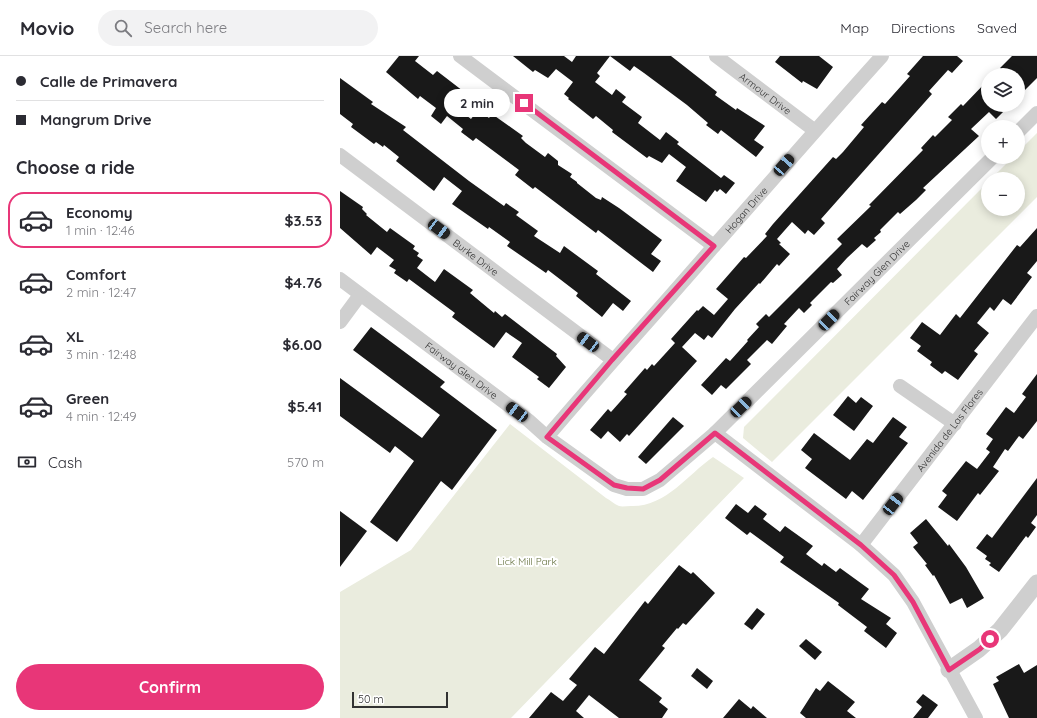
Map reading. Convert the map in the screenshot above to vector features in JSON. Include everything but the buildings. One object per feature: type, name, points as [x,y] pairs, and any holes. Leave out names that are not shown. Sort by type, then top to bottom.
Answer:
[{"type":"street","points":[[460,56],[714,246]]},
{"type":"street","name":"Armour Drive","points":[[716,56],[814,130]]},
{"type":"street","name":"Hogan Drive","points":[[547,437],[612,360],[714,246],[814,130],[882,56]]},
{"type":"street","points":[[1025,125],[1037,114]]},
{"type":"street","name":"Burke Drive","points":[[340,154],[612,360]]},
{"type":"street","name":"Fairway Glen Drive","points":[[340,279],[528,420],[547,437],[614,485],[643,489],[660,480],[715,433],[986,164]]},
{"type":"street","points":[[340,322],[360,295]]},
{"type":"street","name":"Avenida de Las Flores","points":[[861,545],[1037,316]]},
{"type":"street","points":[[900,386],[955,424]]},
{"type":"street","points":[[715,433],[861,545],[894,575],[913,602],[976,718]]},
{"type":"street","points":[[949,670],[980,649],[1000,630],[1037,583]]},
{"type":"green space","points":[[1037,133],[1037,197],[1025,209],[1025,172],[998,172],[1006,164],[1025,164],[1025,145]]},
{"type":"green space","points":[[981,189],[981,216],[1018,216],[772,462],[743,438],[744,427]]},
{"type":"green space","name":"Lick Mill Park","points":[[510,424],[606,498],[620,506],[644,505],[665,496],[713,457],[744,478],[511,718],[340,718],[340,592],[411,550]]},
{"type":"route","points":[[524,103],[714,246],[612,360],[547,437],[614,485],[643,489],[660,480],[678,463],[715,433],[861,545],[894,575],[913,602],[949,670],[980,649],[990,639]]}]
